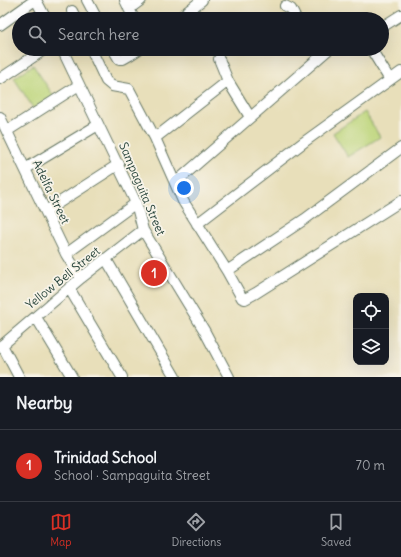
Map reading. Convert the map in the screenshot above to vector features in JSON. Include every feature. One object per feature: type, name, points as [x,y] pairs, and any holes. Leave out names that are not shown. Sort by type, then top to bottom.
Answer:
[{"type":"street","points":[[19,12],[36,0],[42,12]]},
{"type":"street","points":[[87,0],[93,12]]},
{"type":"street","points":[[127,4],[141,0]]},
{"type":"street","points":[[187,12],[202,0]]},
{"type":"street","points":[[285,6],[291,9],[292,12]]},
{"type":"street","points":[[389,23],[401,15]]},
{"type":"street","points":[[0,25],[12,17]]},
{"type":"street","points":[[0,79],[34,56]]},
{"type":"street","name":"Sampaguita Street","points":[[65,56],[98,125],[119,164],[136,203],[143,230],[204,330],[229,377]]},
{"type":"street","points":[[94,56],[106,81],[112,86],[129,89],[155,138],[183,201],[227,271],[240,296],[245,299],[401,201]]},
{"type":"street","points":[[116,56],[118,59],[122,59],[127,56]]},
{"type":"street","points":[[175,183],[292,82],[312,56]]},
{"type":"street","points":[[375,56],[390,80]]},
{"type":"street","points":[[219,59],[228,81],[250,117]]},
{"type":"street","points":[[197,224],[304,142],[401,72]]},
{"type":"street","points":[[155,138],[228,81]]},
{"type":"street","points":[[7,131],[79,85]]},
{"type":"street","name":"Adelfa Street","points":[[0,117],[66,254],[81,278]]},
{"type":"street","points":[[25,169],[98,125]]},
{"type":"street","points":[[227,271],[305,219],[401,148]]},
{"type":"street","points":[[46,211],[119,164]]},
{"type":"street","points":[[66,254],[136,203]]},
{"type":"street","name":"Yellow Bell Street","points":[[1,346],[81,278],[143,230]]},
{"type":"street","points":[[106,259],[175,377]]},
{"type":"street","points":[[69,288],[122,377]]},
{"type":"street","points":[[36,317],[72,377]]},
{"type":"street","points":[[1,346],[20,377]]},
{"type":"green space","points":[[33,65],[55,98],[35,111],[14,78]]},
{"type":"green space","points":[[365,112],[380,137],[348,157],[333,133]]},
{"type":"place","name":"Trinidad School","points":[[154,273]]}]
